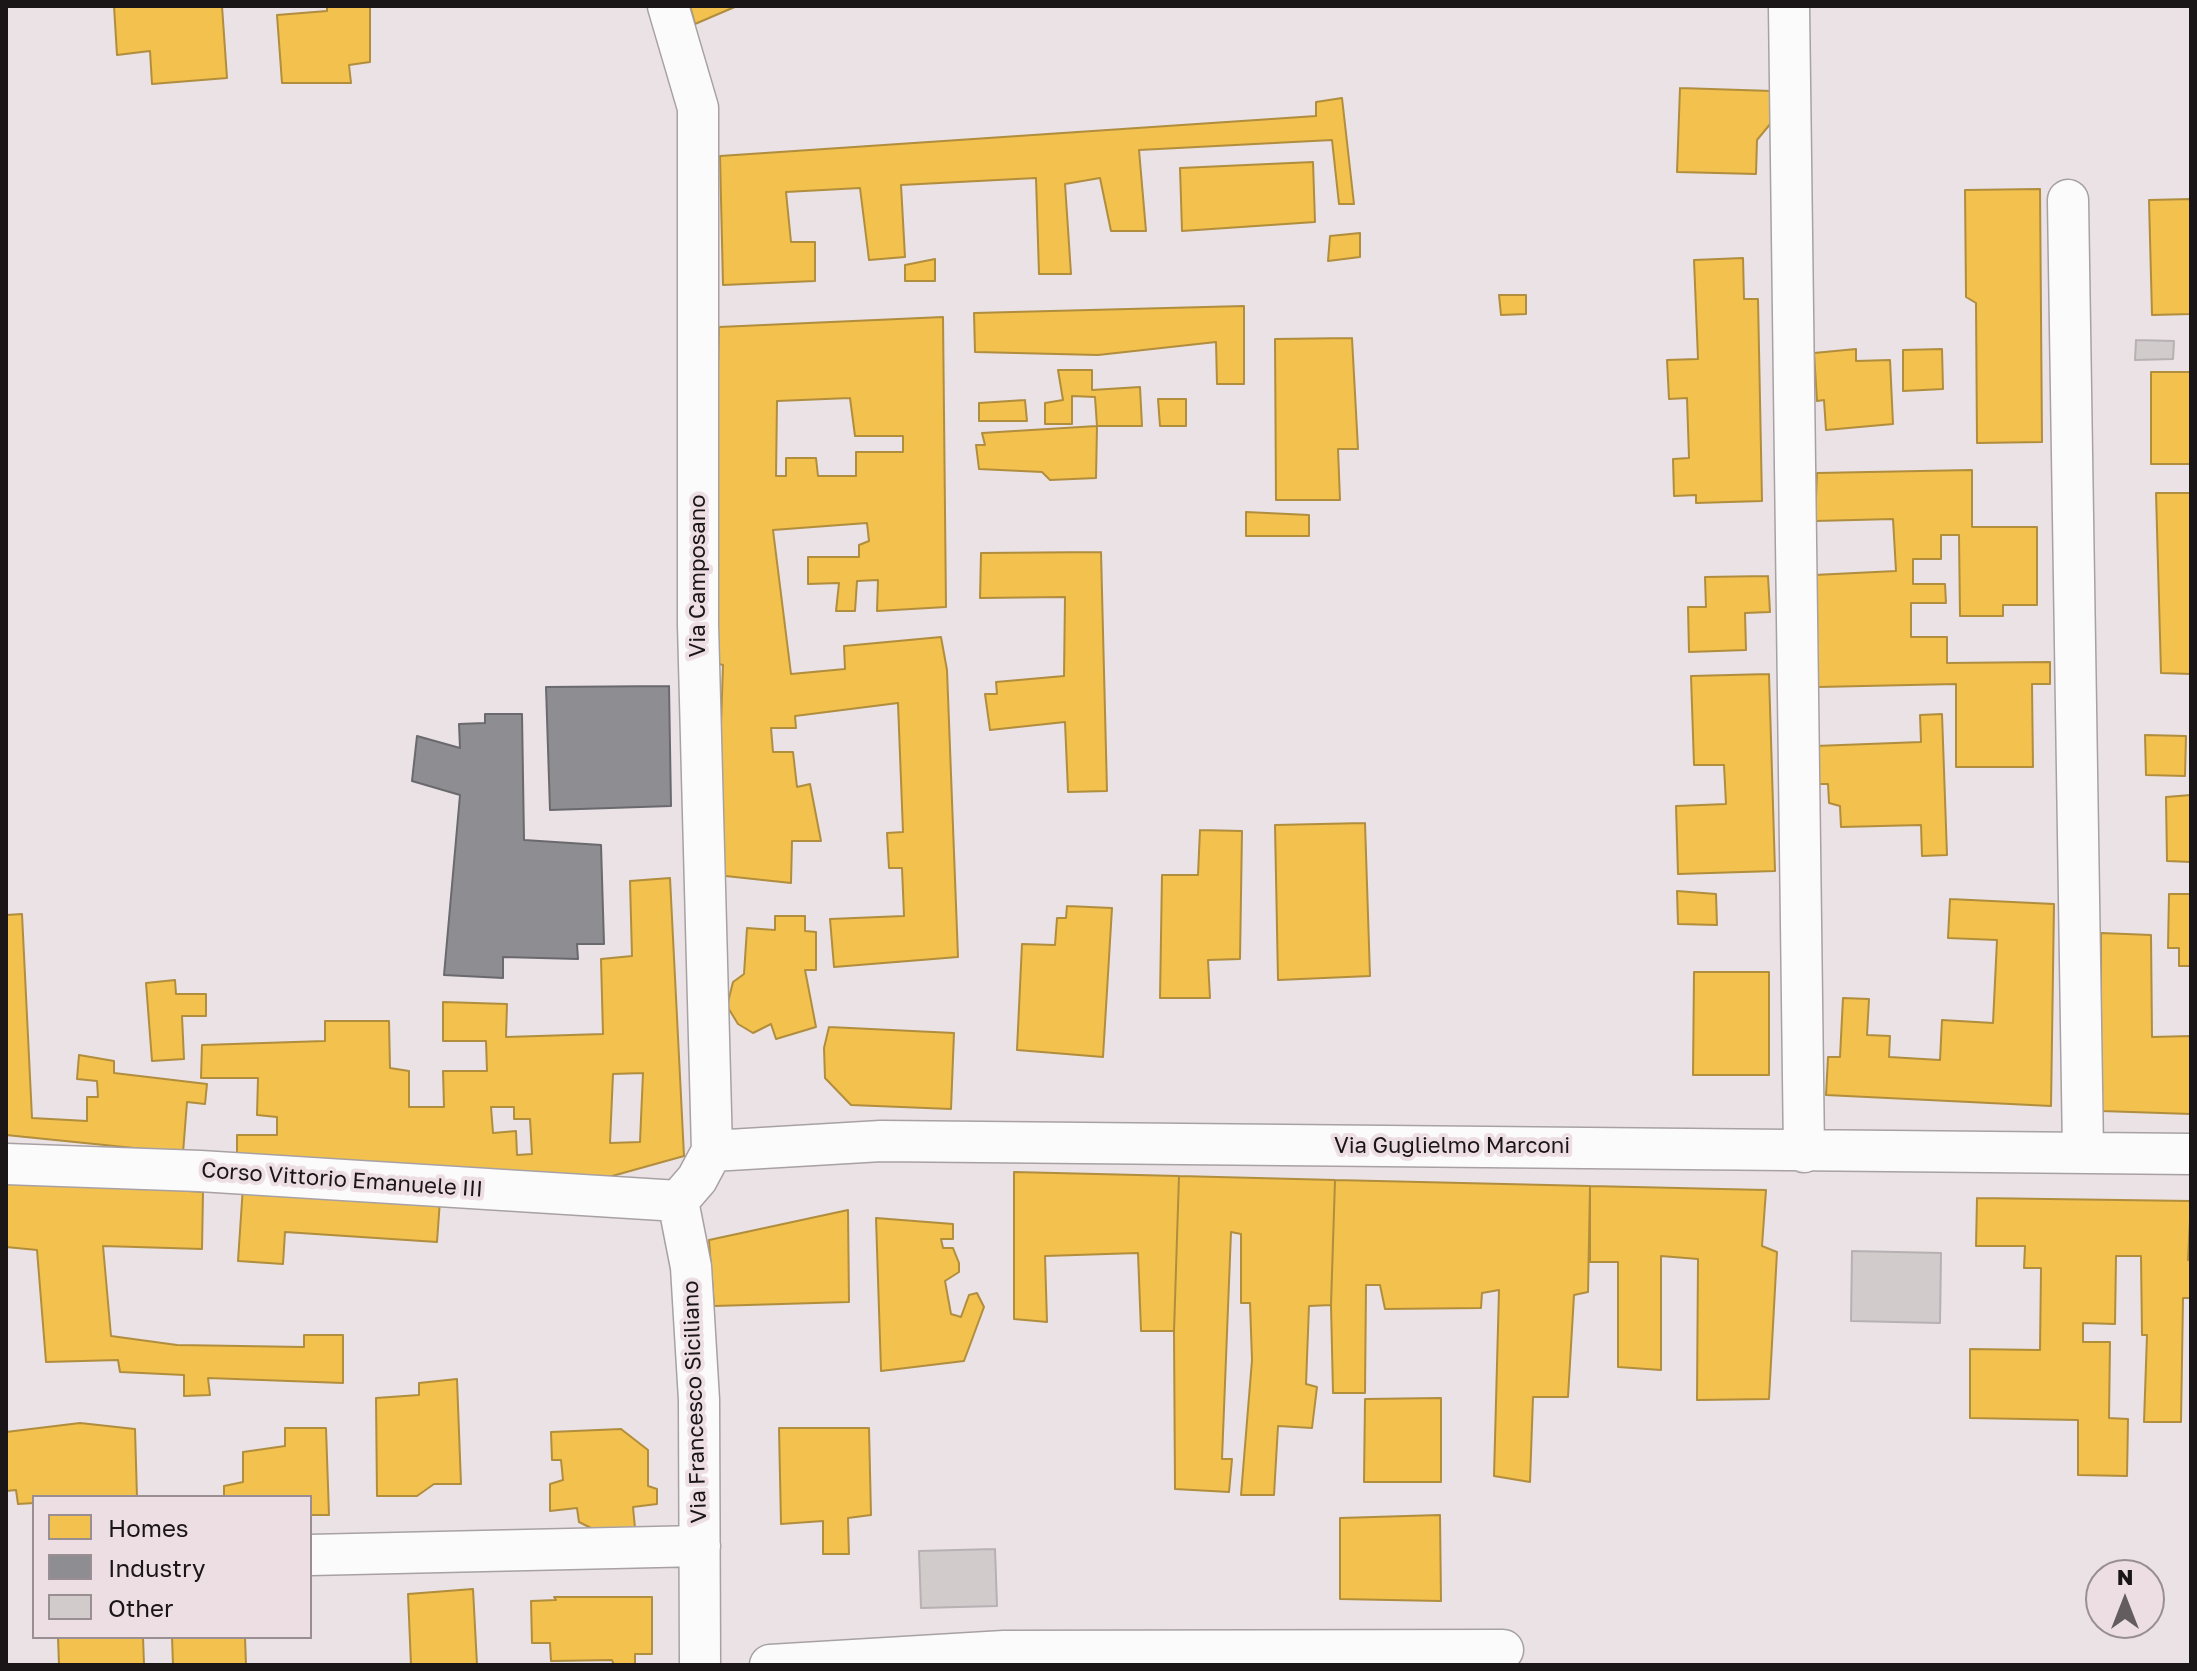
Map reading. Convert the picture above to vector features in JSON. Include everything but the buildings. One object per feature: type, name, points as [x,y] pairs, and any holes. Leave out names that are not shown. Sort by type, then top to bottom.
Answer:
[{"type":"street","name":"Via Camposano","points":[[668,6],[698,108],[698,625],[712,1151]]},
{"type":"street","points":[[1789,6],[1804,1152]]},
{"type":"street","points":[[2068,200],[2083,1151]]},
{"type":"street","name":"Via Guglielmo Marconi","points":[[712,1151],[881,1141],[2191,1154]]},
{"type":"street","points":[[678,1201],[697,1179],[712,1151]]},
{"type":"street","name":"Corso Vittorio Emanuele III","points":[[6,1164],[200,1171],[678,1201]]},
{"type":"street","name":"Via Francesco Siciliano","points":[[678,1201],[691,1267],[699,1400],[700,1665]]},
{"type":"street","points":[[312,1555],[700,1546]]},
{"type":"street","points":[[770,1665],[1004,1651],[1503,1650]]}]
